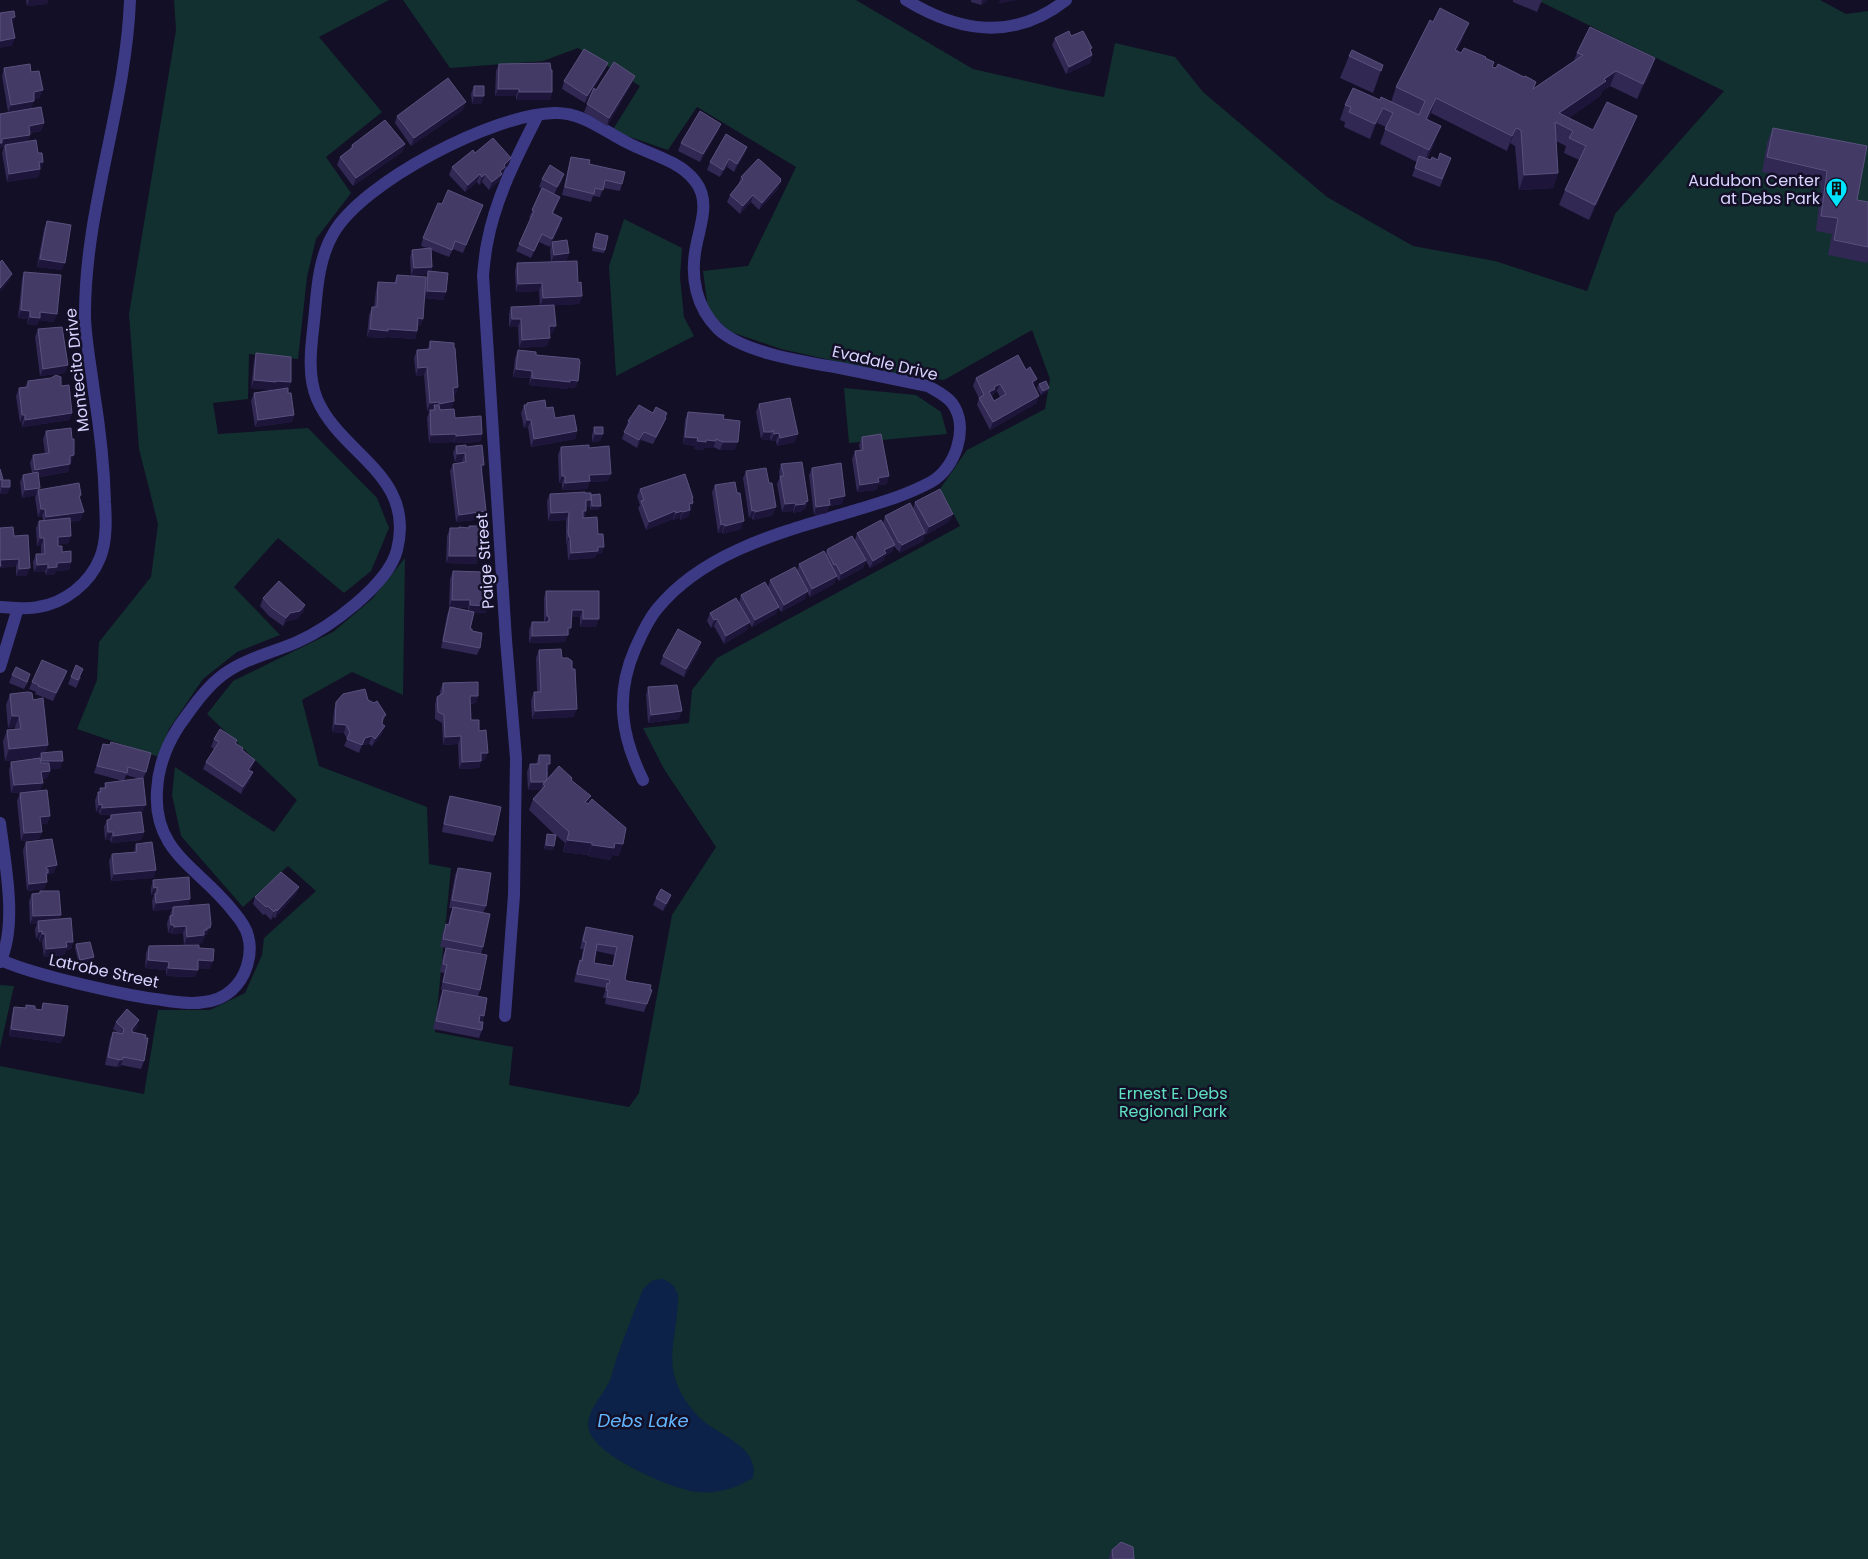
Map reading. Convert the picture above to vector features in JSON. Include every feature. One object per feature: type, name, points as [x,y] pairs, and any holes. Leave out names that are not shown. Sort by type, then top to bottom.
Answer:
[{"type":"street","name":"Montecito Drive","points":[[0,607],[38,608],[56,601],[75,591],[91,575],[101,556],[104,539],[104,471],[87,348],[85,291],[95,208],[128,34],[130,0]]},
{"type":"street","points":[[906,0],[921,9],[946,19],[986,29],[1010,28],[1033,20],[1054,10],[1066,0]]},
{"type":"street","name":"Evadale Drive","points":[[205,1002],[218,999],[231,992],[240,982],[249,955],[249,939],[242,922],[227,902],[182,860],[169,844],[161,829],[156,809],[157,782],[162,758],[177,729],[210,685],[243,662],[289,646],[310,636],[336,618],[364,597],[383,577],[392,563],[397,550],[400,530],[398,513],[393,497],[381,475],[326,415],[316,396],[310,359],[318,278],[324,254],[332,235],[345,216],[362,198],[428,156],[469,136],[503,124],[557,112],[592,122],[637,148],[684,170],[697,182],[703,196],[704,213],[694,253],[695,293],[703,311],[718,329],[733,340],[750,348],[928,386],[940,392],[952,404],[959,419],[959,436],[954,457],[946,471],[932,482],[895,498],[797,528],[728,554],[694,574],[655,611],[631,660],[624,685],[625,733],[632,757],[644,780]]},
{"type":"street","name":"Paige Street","points":[[505,1016],[514,895],[516,758],[483,275],[486,244],[507,179],[538,115]]},
{"type":"street","points":[[0,667],[18,608]]},
{"type":"street","points":[[0,823],[9,900],[9,928],[1,961]]},
{"type":"street","name":"Latrobe Street","points":[[1,961],[23,970],[124,995],[175,1002],[205,1002]]},
{"type":"green space","points":[[174,0],[389,0],[319,37],[382,112],[326,157],[351,193],[316,239],[307,277],[298,359],[249,354],[248,399],[213,403],[218,434],[308,428],[377,498],[389,528],[371,571],[344,593],[278,538],[234,587],[280,635],[237,652],[203,679],[169,729],[159,757],[77,729],[97,680],[99,642],[151,577],[158,524],[139,449],[129,314],[176,30]]},
{"type":"green space","name":"Ernest E. Debs Regional Park","points":[[403,0],[856,0],[973,69],[1104,97],[1115,43],[1175,57],[1203,92],[1327,197],[1413,246],[1495,261],[1587,291],[1615,214],[1724,91],[1537,0],[1820,0],[1846,14],[1868,11],[1868,1559],[0,1559],[0,1066],[144,1094],[158,1010],[210,1010],[245,993],[262,955],[264,938],[316,891],[288,866],[243,907],[181,836],[172,795],[175,767],[274,832],[297,800],[207,714],[233,681],[333,632],[372,599],[405,558],[403,695],[352,672],[302,700],[319,766],[427,807],[429,864],[451,868],[435,1032],[513,1047],[509,1085],[629,1107],[639,1093],[672,915],[716,847],[664,769],[643,728],[689,723],[692,690],[717,658],[960,526],[940,489],[967,450],[1045,409],[1050,379],[1032,330],[944,380],[898,375],[781,349],[728,331],[708,309],[703,271],[748,266],[796,167],[697,107],[668,150],[612,131],[640,86],[578,48],[543,61],[450,68]]},
{"type":"green space","points":[[624,219],[682,248],[680,277],[684,317],[694,336],[616,376],[609,266]]},
{"type":"green space","points":[[844,388],[916,395],[941,412],[947,434],[849,443]]},
{"type":"green space","points":[[0,985],[14,986],[0,1048]]},
{"type":"water","name":"Debs Lake","points":[[664,1279],[673,1285],[678,1294],[672,1356],[677,1383],[684,1398],[704,1421],[743,1449],[750,1457],[754,1467],[753,1478],[727,1490],[698,1492],[686,1490],[654,1478],[620,1461],[605,1450],[594,1440],[589,1430],[589,1417],[610,1379],[643,1289],[653,1280]]},
{"type":"building","points":[[1440,8],[1469,23],[1455,50],[1461,53],[1464,48],[1494,62],[1492,67],[1496,68],[1498,64],[1525,76],[1536,82],[1533,89],[1583,55],[1577,53],[1590,27],[1655,58],[1643,84],[1616,71],[1604,79],[1606,81],[1559,113],[1593,130],[1607,102],[1637,116],[1595,205],[1565,190],[1586,146],[1569,138],[1573,131],[1555,122],[1558,173],[1524,175],[1521,130],[1516,128],[1512,136],[1436,98],[1426,119],[1441,126],[1429,150],[1385,129],[1393,113],[1383,108],[1375,124],[1349,112],[1351,107],[1345,105],[1353,88],[1380,100],[1381,97],[1419,115],[1425,101],[1396,87],[1430,20],[1433,22]]},
{"type":"building","points":[[14,11],[15,17],[11,18],[15,38],[0,41],[0,13]]},
{"type":"building","points":[[1069,31],[1071,36],[1083,31],[1092,48],[1090,49],[1092,55],[1069,67],[1055,38]]},
{"type":"building","points":[[584,49],[608,63],[587,96],[564,81]]},
{"type":"building","points":[[1352,50],[1383,65],[1381,71],[1349,56]]},
{"type":"building","points":[[614,62],[635,76],[609,118],[587,104],[594,88],[596,90]]},
{"type":"building","points":[[550,63],[552,70],[552,92],[519,92],[519,89],[498,89],[499,64]]},
{"type":"building","points":[[30,64],[31,72],[39,71],[43,90],[34,92],[34,101],[11,105],[4,68]]},
{"type":"building","points":[[448,78],[466,102],[414,138],[397,116]]},
{"type":"building","points":[[474,86],[484,86],[484,96],[474,96]]},
{"type":"building","points":[[41,107],[44,123],[29,126],[30,135],[2,139],[2,143],[0,143],[0,114]]},
{"type":"building","points":[[700,111],[721,124],[703,154],[681,143]]},
{"type":"building","points":[[385,120],[405,144],[356,178],[340,157],[353,147],[352,145]]},
{"type":"building","name":"Audubon Center at Debs Park","points":[[1773,128],[1867,146],[1857,200],[1868,202],[1868,247],[1834,240],[1838,218],[1821,216],[1827,171],[1767,157]]},
{"type":"building","points":[[726,134],[747,147],[737,164],[729,159],[723,170],[710,162]]},
{"type":"building","points":[[493,138],[511,158],[500,171],[502,174],[492,182],[485,174],[482,177],[480,174],[468,185],[452,167],[473,150],[475,153]]},
{"type":"building","points":[[36,140],[38,153],[42,153],[43,162],[39,162],[40,169],[9,174],[5,145]]},
{"type":"building","points":[[1440,153],[1451,158],[1442,179],[1415,168],[1419,156],[1431,160],[1432,157],[1438,160]]},
{"type":"building","points":[[571,157],[590,160],[589,164],[625,172],[622,184],[605,180],[603,190],[595,188],[594,194],[565,187]]},
{"type":"building","points":[[758,159],[781,181],[762,203],[753,195],[743,206],[730,195],[743,179],[741,177]]},
{"type":"building","points":[[550,165],[564,174],[557,187],[542,179]]},
{"type":"building","points":[[542,188],[560,197],[552,213],[562,218],[552,239],[542,234],[534,251],[519,244]]},
{"type":"building","points":[[448,190],[483,205],[466,245],[455,241],[452,250],[423,238],[438,203],[442,204]]},
{"type":"building","points":[[47,221],[71,225],[65,263],[40,259]]},
{"type":"building","points":[[596,233],[608,236],[605,250],[593,247]]},
{"type":"building","points":[[567,240],[569,253],[554,255],[552,242]]},
{"type":"building","points":[[431,248],[432,267],[414,268],[412,250]]},
{"type":"building","points":[[2,260],[12,274],[0,288],[0,262]]},
{"type":"building","points":[[577,261],[578,283],[581,282],[582,296],[543,298],[542,283],[518,284],[517,263]]},
{"type":"building","points":[[428,271],[448,273],[446,292],[427,291]]},
{"type":"building","points":[[24,272],[61,275],[57,314],[40,312],[40,318],[30,317],[30,311],[21,310]]},
{"type":"building","points":[[397,275],[426,277],[423,319],[418,318],[417,331],[370,329],[372,307],[377,307],[378,282],[396,283]]},
{"type":"building","points":[[554,305],[556,326],[549,326],[550,338],[522,340],[521,319],[512,319],[511,307]]},
{"type":"building","points":[[62,327],[68,365],[43,369],[38,329]]},
{"type":"building","points":[[430,341],[454,343],[458,387],[453,388],[454,401],[439,404],[439,402],[430,403],[427,367],[418,368],[417,350],[430,349]]},
{"type":"building","points":[[518,350],[536,352],[536,355],[579,359],[578,381],[570,380],[570,382],[532,378],[532,371],[516,369]]},
{"type":"building","points":[[256,353],[291,357],[291,382],[254,380]]},
{"type":"building","points":[[1018,355],[1026,370],[1030,367],[1037,379],[1032,382],[1039,396],[993,422],[979,398],[984,395],[976,378]],"holes":[[[1000,384],[1006,394],[994,401],[989,392]]]},
{"type":"building","points":[[56,375],[61,377],[61,386],[69,385],[72,413],[25,420],[25,415],[22,415],[19,388],[28,387],[28,381],[51,378]]},
{"type":"building","points":[[1046,381],[1049,388],[1043,391],[1039,384]]},
{"type":"building","points":[[288,388],[288,393],[291,393],[294,415],[258,420],[254,393]]},
{"type":"building","points":[[790,398],[798,434],[780,438],[779,433],[774,434],[773,430],[772,432],[764,432],[759,404]]},
{"type":"building","points":[[545,400],[546,408],[553,407],[555,418],[574,415],[577,431],[534,439],[531,420],[527,420],[524,405]]},
{"type":"building","points":[[434,405],[439,405],[440,410],[454,409],[455,418],[481,416],[482,434],[431,435],[430,410],[435,410]]},
{"type":"building","points":[[639,405],[653,413],[656,407],[667,413],[656,437],[644,432],[639,440],[624,432],[630,422],[628,421]]},
{"type":"building","points":[[688,412],[724,415],[723,419],[740,421],[738,442],[723,442],[716,439],[716,441],[706,440],[706,442],[697,441],[698,438],[685,437]]},
{"type":"building","points":[[594,427],[603,427],[603,434],[595,434]]},
{"type":"building","points":[[71,428],[72,439],[74,439],[74,455],[70,456],[70,464],[35,470],[33,455],[49,453],[46,431]]},
{"type":"building","points":[[881,434],[889,476],[878,478],[879,482],[860,485],[855,451],[863,450],[862,437]]},
{"type":"building","points":[[466,445],[466,447],[482,445],[484,465],[481,465],[486,511],[459,515],[453,464],[466,462],[465,453],[457,454],[456,446]]},
{"type":"building","points":[[589,445],[589,448],[609,446],[611,474],[589,475],[590,481],[565,483],[565,476],[562,476],[561,447]]},
{"type":"building","points":[[802,462],[808,501],[805,504],[785,504],[780,476],[784,476],[781,464]]},
{"type":"building","points":[[841,463],[845,496],[829,499],[830,505],[816,507],[812,468]]},
{"type":"building","points":[[766,468],[769,483],[772,483],[776,507],[755,512],[755,510],[752,511],[746,471]]},
{"type":"building","points":[[0,469],[3,479],[0,480]]},
{"type":"building","points":[[38,472],[40,488],[25,490],[23,475]]},
{"type":"building","points":[[685,474],[693,498],[693,503],[689,504],[690,510],[676,513],[675,511],[649,522],[641,501],[644,500],[640,489]]},
{"type":"building","points":[[2,480],[10,480],[10,487],[2,487]]},
{"type":"building","points":[[735,482],[737,493],[740,493],[744,521],[725,526],[724,524],[721,525],[715,485]]},
{"type":"building","points":[[79,483],[81,495],[79,496],[84,512],[46,517],[45,509],[41,509],[38,490]]},
{"type":"building","points":[[940,489],[953,514],[929,527],[915,502]]},
{"type":"building","points":[[591,493],[591,500],[586,500],[586,511],[583,511],[583,518],[597,517],[598,534],[603,534],[604,547],[598,547],[598,551],[571,553],[568,533],[569,512],[551,513],[550,494]]},
{"type":"building","points":[[600,494],[601,506],[592,506],[591,495]]},
{"type":"building","points":[[910,503],[925,533],[902,545],[899,543],[885,516]]},
{"type":"building","points":[[70,518],[71,536],[58,537],[58,546],[62,546],[62,552],[71,551],[71,562],[57,563],[57,567],[48,568],[48,564],[37,565],[36,554],[45,554],[44,538],[40,538],[39,521]]},
{"type":"building","points":[[881,520],[895,545],[884,550],[886,553],[873,561],[857,533]]},
{"type":"building","points":[[469,526],[488,526],[488,546],[482,545],[482,551],[479,551],[479,556],[449,556],[450,528],[469,528]]},
{"type":"building","points":[[13,527],[14,536],[28,535],[30,568],[19,569],[19,559],[0,560],[0,528]]},
{"type":"building","points":[[852,536],[866,560],[841,574],[827,551]]},
{"type":"building","points":[[824,551],[837,576],[812,589],[799,564]]},
{"type":"building","points":[[795,567],[808,591],[784,605],[770,580]]},
{"type":"building","points":[[453,571],[484,572],[483,588],[489,588],[488,606],[470,605],[470,600],[452,600]]},
{"type":"building","points":[[279,581],[305,605],[300,611],[290,613],[286,618],[272,608],[263,598]]},
{"type":"building","points":[[765,582],[779,607],[755,620],[741,595]]},
{"type":"building","points":[[546,591],[599,591],[599,619],[583,619],[583,610],[572,610],[571,628],[568,628],[568,635],[532,636],[532,622],[549,622]]},
{"type":"building","points":[[736,598],[750,622],[726,636],[717,619],[714,620],[710,613]]},
{"type":"building","points":[[450,607],[474,612],[470,629],[482,633],[480,648],[443,641]]},
{"type":"building","points":[[678,629],[701,642],[686,669],[663,656]]},
{"type":"building","points":[[561,649],[562,658],[568,658],[572,661],[572,669],[575,669],[577,709],[535,711],[534,692],[541,692],[539,650]]},
{"type":"building","points":[[42,660],[67,671],[56,693],[32,682]]},
{"type":"building","points":[[76,665],[83,669],[78,680],[71,677]]},
{"type":"building","points":[[16,667],[30,674],[27,682],[12,675]]},
{"type":"building","points":[[478,682],[478,696],[470,696],[471,720],[479,720],[479,731],[486,730],[488,753],[481,753],[481,761],[462,762],[461,736],[445,737],[444,715],[438,712],[437,697],[443,693],[443,683]]},
{"type":"building","points":[[677,685],[682,711],[651,715],[648,687]]},
{"type":"building","points":[[365,689],[368,700],[374,703],[377,701],[386,715],[383,717],[382,724],[385,726],[375,739],[372,736],[365,738],[362,745],[347,739],[350,732],[346,725],[335,724],[336,702],[343,694]]},
{"type":"building","points":[[32,693],[33,700],[43,698],[48,745],[9,749],[7,730],[21,729],[19,716],[12,716],[10,694]]},
{"type":"building","points":[[220,729],[237,740],[235,743],[255,760],[248,770],[253,772],[243,787],[206,762],[219,742],[214,739]]},
{"type":"building","points":[[111,742],[151,753],[146,772],[128,767],[127,773],[97,766],[103,744],[110,745]]},
{"type":"building","points":[[62,751],[63,761],[42,761],[41,753]]},
{"type":"building","points":[[539,755],[550,755],[550,764],[547,764],[547,779],[545,782],[531,782],[530,764],[539,764]]},
{"type":"building","points":[[40,758],[41,763],[49,763],[50,771],[41,772],[43,783],[14,785],[11,762]]},
{"type":"building","points":[[559,766],[572,778],[571,780],[591,796],[585,802],[588,804],[592,799],[626,828],[623,844],[615,843],[614,848],[567,840],[569,832],[533,799]]},
{"type":"building","points":[[143,778],[146,805],[102,808],[102,804],[99,805],[98,792],[101,792],[100,788],[106,788],[105,783]]},
{"type":"building","points":[[47,790],[50,816],[40,817],[42,832],[24,833],[20,793]]},
{"type":"building","points":[[450,796],[501,807],[495,835],[444,824]]},
{"type":"building","points":[[141,812],[144,832],[113,836],[113,832],[108,832],[107,820],[111,819],[111,815]]},
{"type":"building","points":[[547,834],[556,835],[554,846],[546,845]]},
{"type":"building","points":[[52,839],[57,865],[46,867],[48,869],[48,873],[46,873],[47,882],[29,884],[26,842]]},
{"type":"building","points":[[152,842],[156,870],[114,874],[112,854],[137,852],[136,844]]},
{"type":"building","points":[[458,868],[491,873],[486,906],[452,900]]},
{"type":"building","points":[[281,872],[299,887],[274,912],[255,897]]},
{"type":"building","points":[[189,877],[190,899],[156,903],[155,894],[157,893],[157,887],[154,888],[153,880]]},
{"type":"building","points":[[661,889],[671,895],[666,904],[656,898]]},
{"type":"building","points":[[40,891],[59,891],[61,915],[33,916],[32,894],[40,893]]},
{"type":"building","points":[[209,904],[211,924],[210,928],[204,930],[204,935],[187,937],[186,926],[174,927],[174,925],[171,925],[170,916],[173,915],[173,907]]},
{"type":"building","points":[[453,907],[490,914],[483,947],[443,939],[446,924],[449,925]]},
{"type":"building","points":[[71,918],[73,942],[66,942],[67,947],[46,949],[45,934],[42,934],[42,931],[39,932],[38,921]]},
{"type":"building","points":[[586,927],[633,936],[625,979],[651,985],[650,990],[652,990],[647,1004],[607,997],[607,983],[609,984],[610,980],[577,974],[586,942],[583,941]],"holes":[[[597,944],[617,947],[613,966],[594,963]]]},
{"type":"building","points":[[90,942],[94,957],[80,960],[76,944]]},
{"type":"building","points":[[199,945],[199,948],[214,949],[213,961],[198,960],[198,970],[168,968],[169,962],[148,960],[149,946]]},
{"type":"building","points":[[446,948],[487,955],[480,990],[443,982],[447,965],[443,964]]},
{"type":"building","points":[[443,990],[487,998],[484,1016],[480,1015],[479,1022],[483,1022],[482,1030],[436,1021]]},
{"type":"building","points":[[43,1003],[68,1006],[64,1036],[11,1029],[14,1007],[26,1008],[26,1005],[35,1006],[35,1009],[42,1010]]},
{"type":"building","points":[[127,1009],[139,1020],[132,1029],[132,1032],[146,1035],[145,1038],[148,1038],[144,1061],[123,1057],[120,1060],[108,1057],[113,1032],[123,1034],[124,1029],[116,1022]]},
{"type":"building","points":[[1121,1542],[1133,1547],[1134,1559],[1113,1559],[1112,1550]]},
{"type":"place","name":"Audubon Center at Debs Park","points":[[1836,208]]}]
